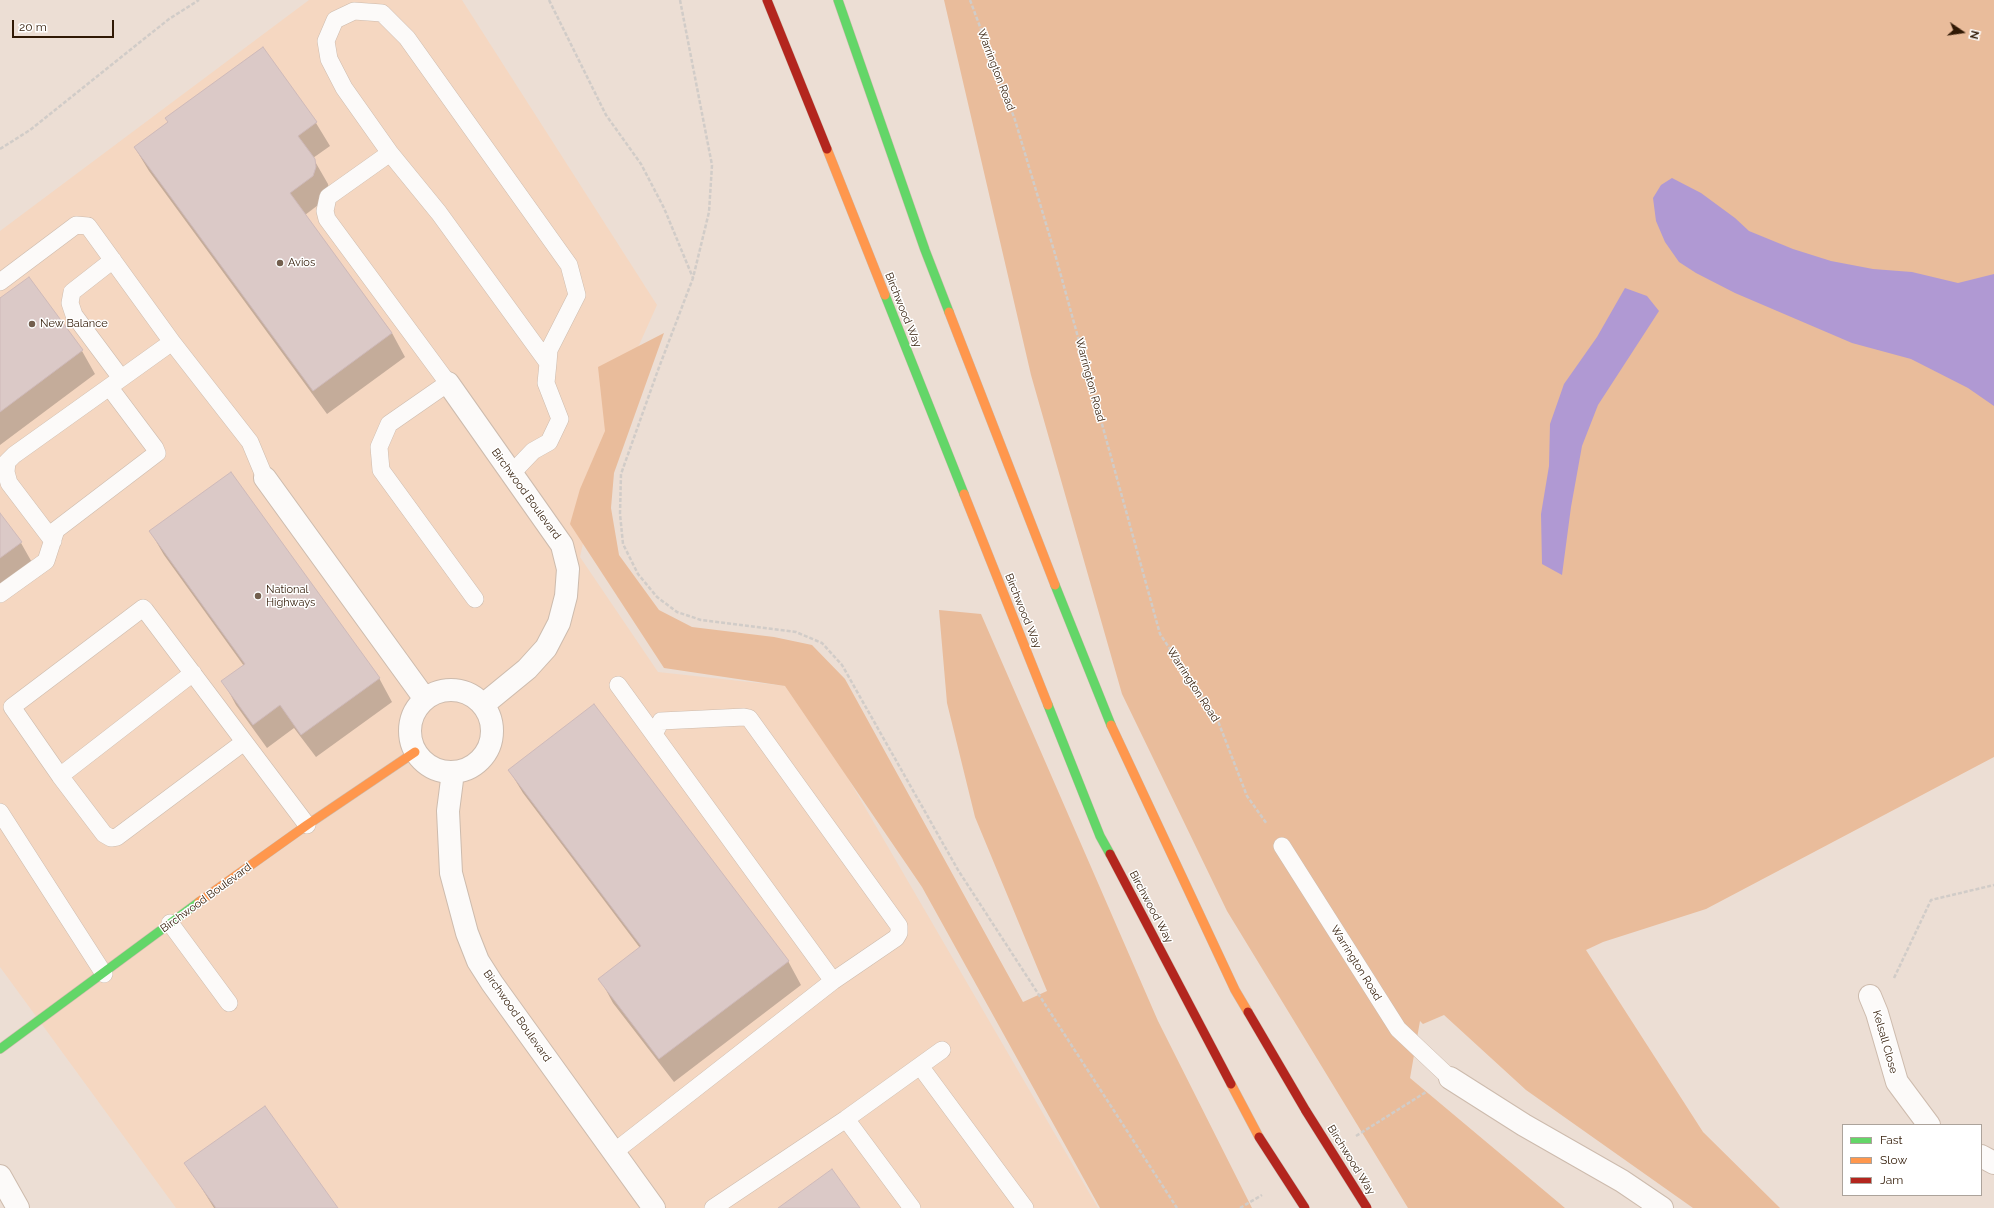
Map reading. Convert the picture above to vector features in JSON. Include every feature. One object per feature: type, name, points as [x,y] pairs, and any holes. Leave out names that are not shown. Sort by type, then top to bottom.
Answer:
[{"type":"main road","name":"Birchwood Way","points":[[767,0],[1100,836],[1259,1137],[1305,1208]]},
{"type":"main road","name":"Birchwood Way","points":[[838,0],[925,250],[1104,710],[1235,990],[1306,1111],[1368,1208]]},
{"type":"main road","name":"Birchwood Boulevard","points":[[0,1049],[104,974],[170,923],[307,825],[415,752]]},
{"type":"street","name":"Birchwood Boulevard","points":[[448,384],[562,545],[568,570],[566,596],[559,623],[546,648],[527,669],[483,705]]},
{"type":"street","points":[[265,478],[425,699]]},
{"type":"street","points":[[444,690],[455,690],[466,692],[483,705],[488,714],[491,726],[491,738],[487,750],[480,760],[472,766],[452,772],[433,768],[424,763],[415,752],[410,739],[409,728],[417,707],[425,699],[434,693],[444,690]]},
{"type":"street","name":"Birchwood Boulevard","points":[[452,772],[448,811],[451,873],[467,933],[478,960],[492,983],[654,1208]]},
{"type":"street","name":"Kelsall Close","points":[[1873,1004],[1897,1082],[1928,1124]]},
{"type":"street","name":"Warrington Road","points":[[1450,1078],[1524,1125],[1622,1181],[1662,1208]]},
{"type":"street","points":[[1982,1157],[1994,1163]]},
{"type":"street","points":[[0,1176],[18,1208]]},
{"type":"lane","points":[[511,474],[533,451],[549,442],[560,419],[546,383],[550,350],[577,295],[569,265],[407,38],[382,13],[354,11],[335,20],[326,41],[330,59],[344,88],[390,153],[439,213],[548,363]]},
{"type":"lane","points":[[390,153],[328,197],[325,211],[327,219],[448,384],[389,424],[380,447],[381,470],[475,599]]},
{"type":"lane","points":[[0,282],[76,225],[88,226],[172,342],[250,442],[265,478]]},
{"type":"lane","points":[[0,594],[46,561],[56,530],[157,453],[155,448],[113,392],[116,381],[74,315],[70,303],[72,292],[113,260]]},
{"type":"lane","points":[[52,541],[9,483],[6,472],[7,462],[14,455],[172,342]]},
{"type":"lane","points":[[244,742],[117,837],[111,838],[104,834],[12,710],[14,705],[143,608],[307,825]]},
{"type":"lane","points":[[60,776],[193,674]]},
{"type":"lane","points":[[618,685],[833,981]]},
{"type":"lane","points":[[614,1152],[833,981],[900,934],[899,926],[752,720],[744,717],[661,721],[654,734]]},
{"type":"lane","points":[[0,812],[104,974]]},
{"type":"lane","name":"Warrington Road","points":[[1282,846],[1398,1029],[1450,1078]]},
{"type":"lane","points":[[170,923],[229,1003]]},
{"type":"lane","points":[[713,1208],[846,1119],[942,1050]]},
{"type":"lane","points":[[920,1066],[1025,1208]]},
{"type":"lane","points":[[846,1119],[912,1208]]},
{"type":"path","points":[[0,149],[30,130],[169,19],[199,0]]},
{"type":"path","points":[[549,0],[606,115],[641,164],[658,196],[693,278]]},
{"type":"path","points":[[680,0],[712,165],[709,212],[693,278],[621,474],[620,514],[623,544],[638,574],[657,597],[677,612],[701,620],[796,632],[822,643],[842,665],[958,870],[1177,1208]]},
{"type":"path","name":"Warrington Road","points":[[970,0],[1015,120],[1160,634],[1218,721],[1247,796],[1282,846]]},
{"type":"path","points":[[1873,1004],[1931,900],[1994,885]]},
{"type":"shaded area","points":[[309,0],[462,0],[657,305],[614,401],[580,557],[658,672],[795,687],[1098,1208],[176,1208],[0,967],[0,231]]},
{"type":"shaded area","points":[[944,0],[1994,0],[1994,757],[1706,909],[1603,942],[1586,950],[1703,1132],[1780,1208],[1693,1208],[1526,1090],[1444,1015],[1423,1024],[1420,1021],[1410,1078],[1565,1208],[1408,1208],[1227,911],[1122,694],[1031,375]]},
{"type":"shaded area","points":[[1672,178],[1701,193],[1735,218],[1749,231],[1793,249],[1831,261],[1873,269],[1912,272],[1958,283],[1994,274],[1994,406],[1968,388],[1911,359],[1852,343],[1735,293],[1696,273],[1679,262],[1665,242],[1656,221],[1653,198],[1661,185]]},
{"type":"shaded area","points":[[1625,288],[1647,296],[1659,311],[1598,405],[1582,446],[1571,507],[1562,575],[1542,564],[1541,514],[1549,466],[1550,424],[1564,384],[1597,337]]},
{"type":"shaded area","points":[[664,333],[614,473],[611,508],[619,555],[659,610],[692,627],[774,637],[812,645],[845,679],[1023,1002],[1047,991],[975,817],[947,703],[939,610],[981,614],[1158,1021],[1252,1208],[1100,1208],[922,887],[785,686],[664,668],[570,524],[580,489],[605,431],[598,367]]},
{"type":"building","name":"Avios","points":[[263,47],[317,122],[298,136],[315,159],[316,167],[313,176],[290,193],[392,333],[313,391],[134,147],[168,122],[165,118]]},
{"type":"building","name":"New Balance","points":[[29,277],[83,350],[0,412],[0,298]]},
{"type":"building","name":"National Highways","points":[[231,472],[380,678],[301,735],[280,705],[253,725],[221,681],[245,664],[149,531]]},
{"type":"building","points":[[0,513],[22,542],[0,558]]},
{"type":"building","points":[[594,704],[789,961],[659,1059],[598,979],[641,946],[508,770]]},
{"type":"building","points":[[265,1106],[338,1208],[216,1208],[184,1163]]},
{"type":"building","points":[[832,1169],[860,1208],[778,1208]]},
{"type":"traffic: fast","points":[[838,0],[925,250],[949,312]]},
{"type":"traffic: fast","points":[[885,295],[964,494]]},
{"type":"traffic: fast","points":[[1055,585],[1111,725]]},
{"type":"traffic: fast","points":[[1048,705],[1100,836],[1110,854]]},
{"type":"traffic: fast","points":[[0,1049],[199,902]]},
{"type":"traffic: slow","points":[[827,149],[885,295]]},
{"type":"traffic: slow","points":[[949,312],[1055,585]]},
{"type":"traffic: slow","points":[[964,494],[1048,705]]},
{"type":"traffic: slow","points":[[1111,725],[1235,990],[1248,1012]]},
{"type":"traffic: slow","points":[[199,902],[307,825],[415,752]]},
{"type":"traffic: slow","points":[[1231,1084],[1259,1137]]},
{"type":"traffic: jam","points":[[767,0],[827,149]]},
{"type":"traffic: jam","points":[[1110,854],[1231,1084]]},
{"type":"traffic: jam","points":[[1248,1012],[1306,1111]]},
{"type":"traffic: jam","points":[[1306,1111],[1367,1208]]},
{"type":"traffic: jam","points":[[1259,1137],[1305,1208]]},
{"type":"place","name":"Avios","points":[[280,263]]},
{"type":"place","name":"New Balance","points":[[32,324]]},
{"type":"place","name":"National Highways","points":[[258,596]]}]
